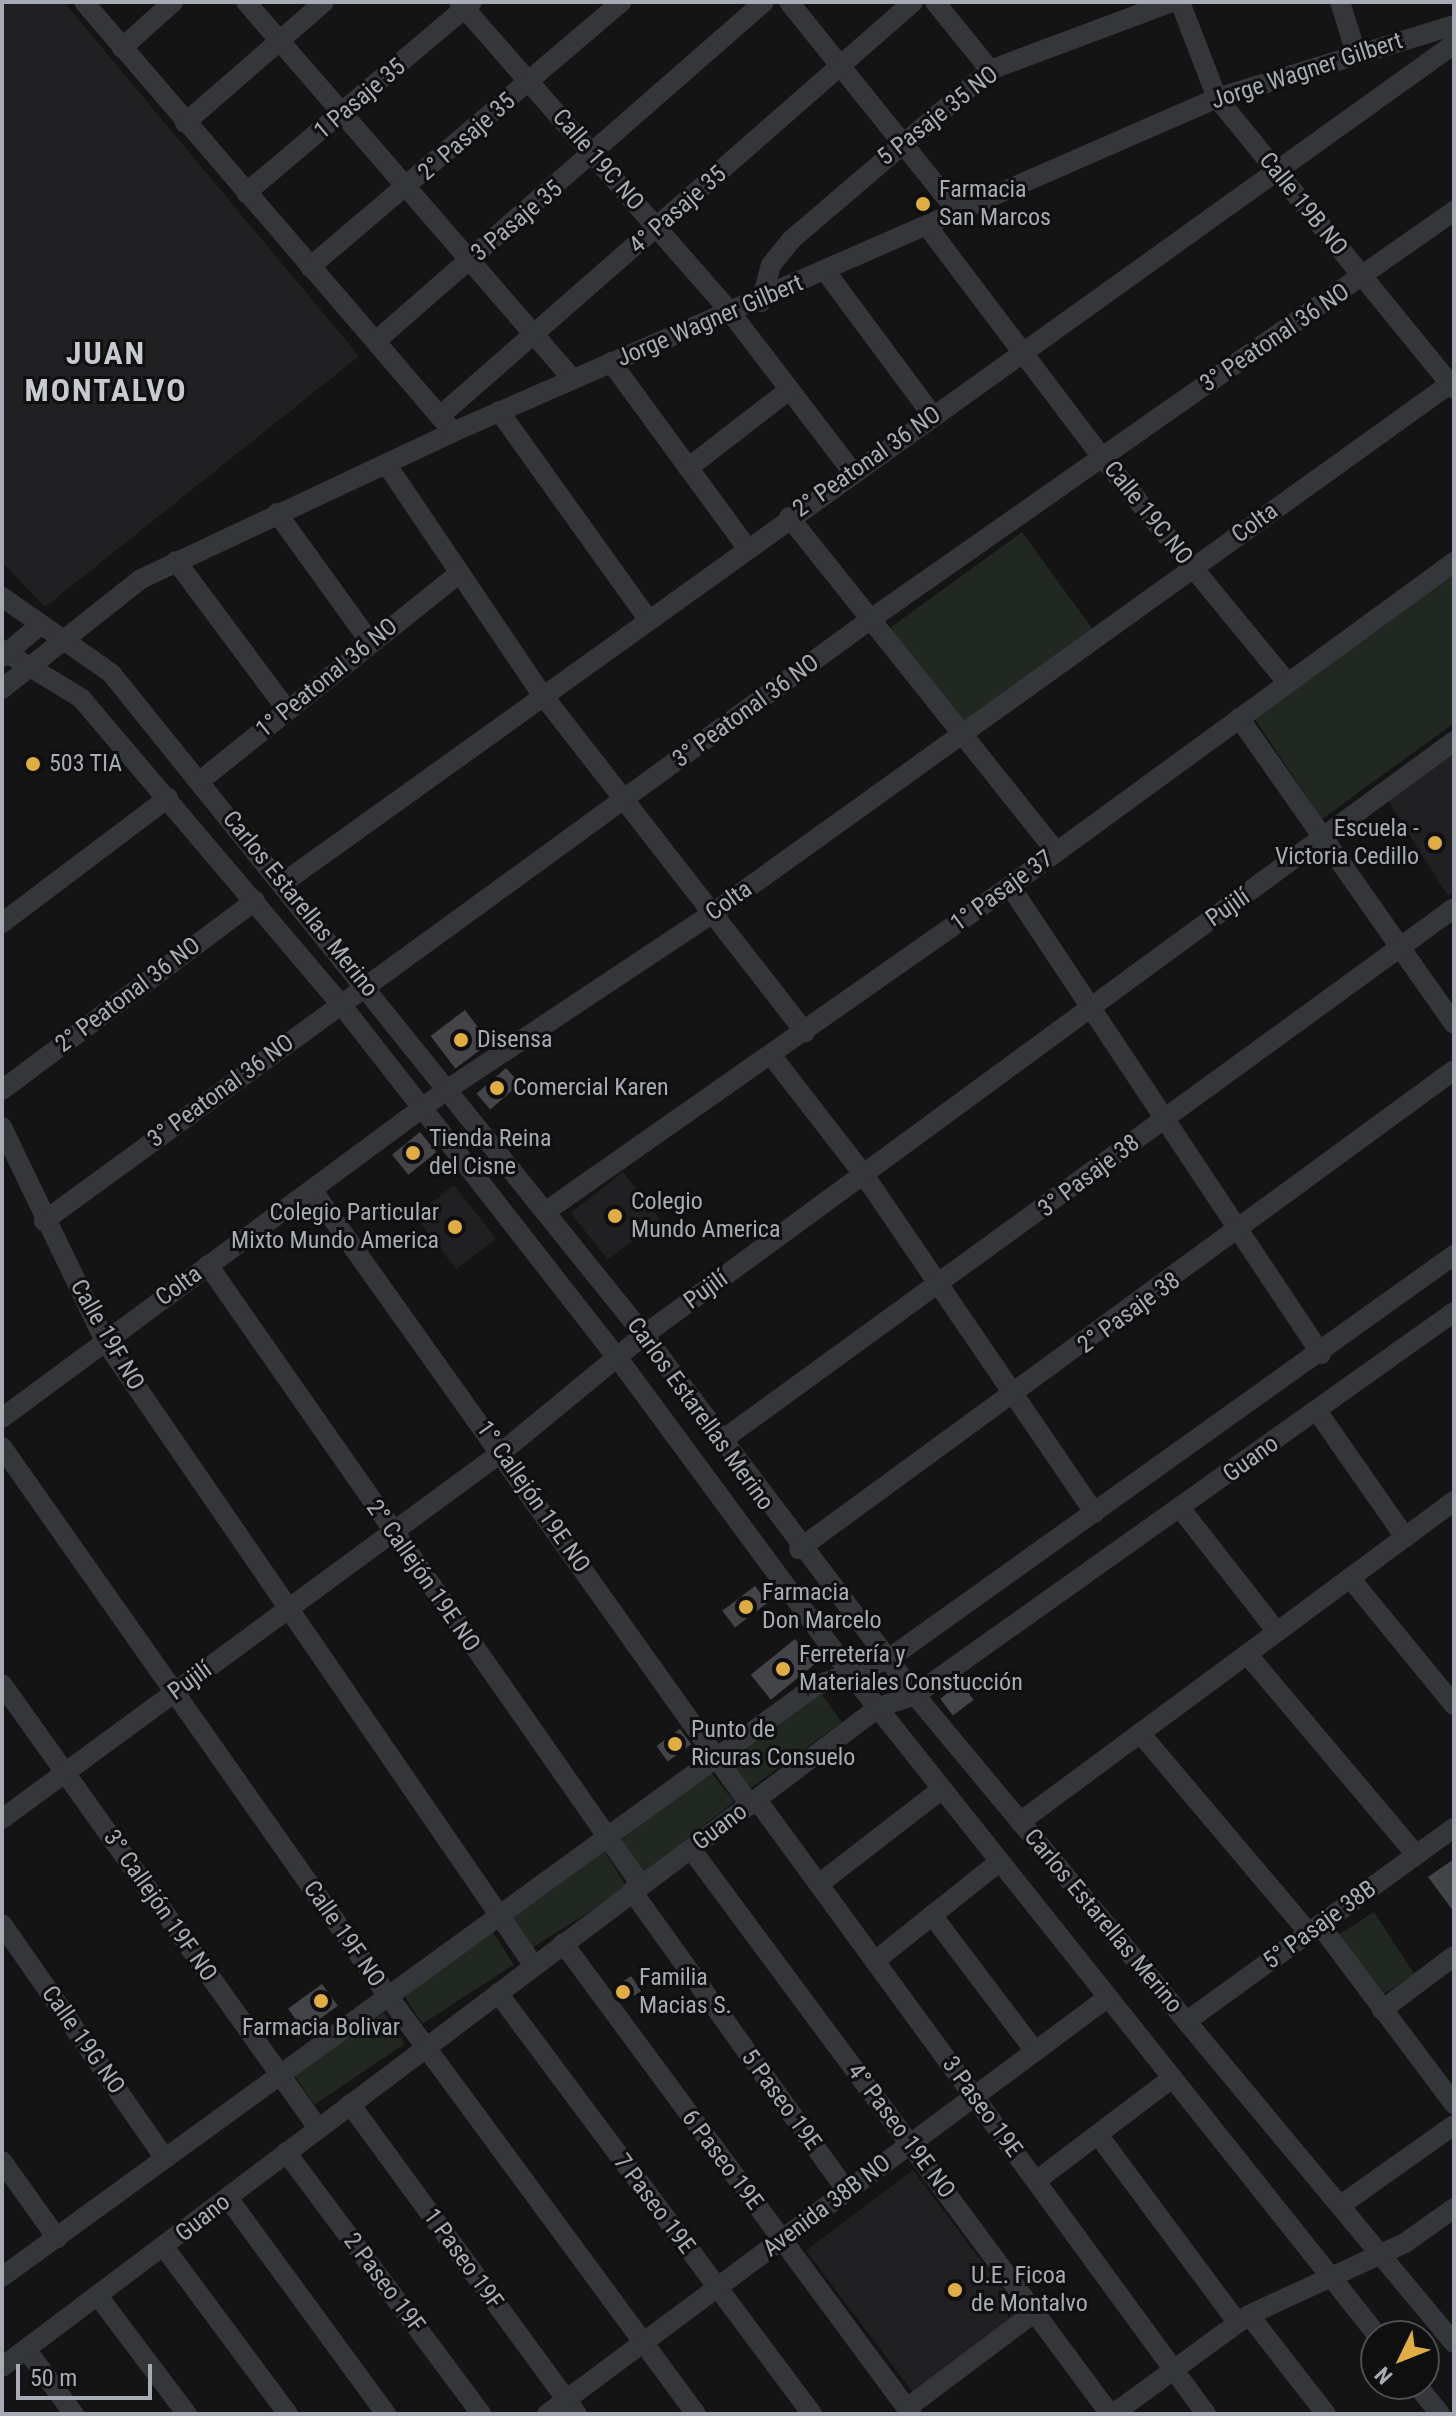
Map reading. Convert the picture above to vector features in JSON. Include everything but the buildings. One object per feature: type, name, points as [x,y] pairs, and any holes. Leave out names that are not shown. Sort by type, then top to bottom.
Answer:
[{"type":"street","points":[[84,2],[446,424]]},
{"type":"street","points":[[122,48],[173,2]]},
{"type":"street","points":[[246,2],[409,186],[572,378]]},
{"type":"street","points":[[185,123],[324,2]]},
{"type":"street","name":"2° Pasaje 35","points":[[310,267],[530,83],[621,2]]},
{"type":"street","name":"3 Pasaje 35","points":[[376,341],[594,156],[764,2]]},
{"type":"street","points":[[789,2],[903,138],[958,212]]},
{"type":"street","name":"4° Pasaje 35","points":[[446,424],[536,334],[844,66],[913,2]]},
{"type":"street","points":[[935,2],[990,70]]},
{"type":"street","name":"5 Pasaje 35 NO","points":[[761,302],[778,253],[903,138],[990,70],[1172,2]]},
{"type":"street","name":"Calle 19B NO","points":[[1180,2],[1217,98],[1362,279],[1453,385]]},
{"type":"street","points":[[1340,2],[1356,53]]},
{"type":"street","name":"Calle 19C NO","points":[[465,4],[731,313],[852,471]]},
{"type":"street","name":"1 Pasaje 35","points":[[246,193],[344,114],[465,4]]},
{"type":"street","name":"Jorge Wagner Gilbert","points":[[2,689],[62,639],[176,561],[387,465],[446,424],[499,411],[572,378],[761,302],[1217,98],[1454,25]]},
{"type":"street","name":"2° Peatonal 36 NO","points":[[283,883],[541,693],[1454,44]]},
{"type":"street","name":"3° Peatonal 36 NO","points":[[44,1221],[871,619],[1362,279],[1454,211]]},
{"type":"street","name":"Calle 19C NO","points":[[927,226],[1102,457],[1287,682]]},
{"type":"street","points":[[826,272],[933,416]]},
{"type":"street","points":[[611,362],[747,548]]},
{"type":"street","name":"Colta","points":[[2,1418],[448,1089],[710,915],[1192,568],[1453,385]]},
{"type":"street","points":[[688,468],[789,390]]},
{"type":"street","points":[[499,411],[647,618]]},
{"type":"street","points":[[387,465],[456,576],[541,693],[622,802],[805,1032]]},
{"type":"street","points":[[277,513],[370,642]]},
{"type":"street","points":[[789,517],[1056,852]]},
{"type":"street","points":[[176,561],[287,710]]},
{"type":"street","name":"1° Pasaje 37","points":[[545,1212],[1010,886],[1454,562]]},
{"type":"street","name":"1° Peatonal 36 NO","points":[[200,781],[456,576]]},
{"type":"street","name":"Carlos Estarellas Merino","points":[[2,597],[111,673],[368,986],[644,1335],[799,1549],[915,1695],[1454,2343]]},
{"type":"street","points":[[4,654],[40,625]]},
{"type":"street","name":"Carlos Estarellas Merino","points":[[4,654],[34,665],[81,698],[340,1003],[620,1361],[850,1673],[1365,2320]]},
{"type":"street","points":[[1239,718],[1329,836],[1454,1024]]},
{"type":"street","name":"Pujilí","points":[[2,1819],[502,1452],[620,1361],[644,1335],[1092,1005],[1329,836],[1454,741]]},
{"type":"street","points":[[2,923],[168,798]]},
{"type":"street","points":[[1010,886],[1243,1231],[1321,1354]]},
{"type":"street","name":"2° Peatonal 36 NO","points":[[2,1090],[255,901]]},
{"type":"street","name":"3° Pasaje 38","points":[[721,1441],[940,1288],[1454,908]]},
{"type":"street","points":[[771,1055],[864,1175],[1012,1399],[1095,1513]]},
{"type":"street","name":"2° Pasaje 38","points":[[799,1549],[1243,1231],[1454,1070]]},
{"type":"street","name":"Calle 19F NO","points":[[2,1127],[44,1221],[105,1341],[534,1966]]},
{"type":"street","name":"1° Callejón 19E NO","points":[[313,1191],[502,1452],[715,1757],[754,1802]]},
{"type":"street","name":"Guano","points":[[2,2277],[276,2072],[815,1686],[887,1660],[1321,1354],[1454,1255]]},
{"type":"street","name":"2° Callejón 19E NO","points":[[208,1265],[637,1888]]},
{"type":"street","name":"Guano","points":[[2,2367],[879,1707],[915,1695],[1181,1509],[1454,1312]]},
{"type":"street","points":[[1317,1411],[1405,1537]]},
{"type":"street","name":"Calle 19F NO","points":[[2,1447],[386,1993],[696,2414]]},
{"type":"street","points":[[1020,1822],[1454,1501]]},
{"type":"street","points":[[1181,1509],[1277,1632]]},
{"type":"street","points":[[1350,1578],[1454,1705]]},
{"type":"street","points":[[1247,1654],[1416,1855]]},
{"type":"street","name":"3° Callejón 19F NO","points":[[2,1684],[318,2128]]},
{"type":"street","points":[[1140,1733],[1314,1929],[1382,2010],[1454,2104]]},
{"type":"street","points":[[819,1884],[942,1789]]},
{"type":"street","name":"3 Paseo 19E","points":[[754,1802],[819,1884],[1206,2414]]},
{"type":"street","name":"5° Pasaje 38B","points":[[1187,2021],[1454,1828]]},
{"type":"street","name":"4° Paseo 19E NO","points":[[691,1849],[1112,2414]]},
{"type":"street","points":[[875,1961],[999,1862]]},
{"type":"street","name":"5 Paseo 19E","points":[[637,1888],[847,2191]]},
{"type":"street","points":[[932,1915],[1035,2051]]},
{"type":"street","name":"Calle 19G NO","points":[[2,1924],[164,2157]]},
{"type":"street","name":"6 Paseo 19E","points":[[563,1943],[909,2411]]},
{"type":"street","points":[[1382,2010],[1454,1956]]},
{"type":"street","name":"7 Paseo 19E","points":[[498,1993],[812,2414]]},
{"type":"street","name":"Avenida 38B NO","points":[[547,2414],[572,2407],[643,2343],[1107,1998]]},
{"type":"street","points":[[1036,2181],[1171,2079]]},
{"type":"street","name":"1 Paseo 19F","points":[[350,2104],[572,2407]]},
{"type":"street","points":[[1341,2205],[1454,2125]]},
{"type":"street","points":[[1099,2136],[1244,2319],[1326,2414]]},
{"type":"street","name":"2 Paseo 19F","points":[[286,2152],[481,2414]]},
{"type":"street","points":[[2,2161],[57,2238]]},
{"type":"street","points":[[228,2198],[386,2414]]},
{"type":"street","points":[[1112,2414],[1244,2319],[1327,2272],[1379,2253],[1454,2208]]},
{"type":"street","points":[[164,2247],[288,2414]]},
{"type":"street","points":[[98,2296],[187,2414]]},
{"type":"street","points":[[909,2411],[1035,2312]]},
{"type":"street","points":[[26,2349],[74,2414]]},
{"type":"shaded area","points":[[2,2],[64,2],[359,356],[45,607],[2,562]]},
{"type":"shaded area","points":[[1022,532],[1093,629],[961,725],[890,628]]},
{"type":"shaded area","points":[[1454,567],[1454,723],[1322,819],[1250,712]]},
{"type":"shaded area","name":"Escuela - Victoria Cedillo","points":[[1454,748],[1454,891],[1448,896],[1385,796]]},
{"type":"shaded area","name":"Colegio Mundo America","points":[[623,1172],[660,1219],[608,1260],[571,1213]]},
{"type":"shaded area","name":"Colegio Particular Mixto Mundo America","points":[[454,1185],[496,1239],[456,1269],[415,1216]]},
{"type":"shaded area","points":[[820,1692],[842,1722],[748,1790],[726,1760]]},
{"type":"shaded area","points":[[710,1771],[734,1802],[643,1873],[619,1842]]},
{"type":"shaded area","points":[[603,1849],[627,1888],[532,1948],[507,1909]]},
{"type":"shaded area","points":[[1374,1912],[1414,1974],[1380,1996],[1340,1934]]},
{"type":"shaded area","points":[[492,1931],[514,1965],[422,2024],[401,1990]]},
{"type":"shaded area","points":[[384,2013],[405,2044],[314,2105],[294,2074]]},
{"type":"shaded area","name":"U.E. Ficoa de Montalvo","points":[[913,2170],[1021,2313],[914,2394],[806,2251]]},
{"type":"place","name":"Farmacia San Marcos","points":[[923,204]]},
{"type":"place","name":"503 TIA","points":[[33,764]]},
{"type":"place","name":"Escuela - Victoria Cedillo","points":[[1435,843]]},
{"type":"place","name":"Disensa","points":[[461,1040]]},
{"type":"place","name":"Comercial Karen","points":[[497,1088]]},
{"type":"place","name":"Tienda Reina del Cisne","points":[[413,1153]]},
{"type":"place","name":"Colegio Mundo America","points":[[615,1216]]},
{"type":"place","name":"Colegio Particular Mixto Mundo America","points":[[455,1227]]},
{"type":"place","name":"Farmacia Don Marcelo","points":[[746,1607]]},
{"type":"place","name":"Ferretería y Materiales Constucción","points":[[783,1669]]},
{"type":"place","name":"Punto de Ricuras Consuelo","points":[[675,1744]]},
{"type":"place","name":"Familia Macias S.","points":[[623,1992]]},
{"type":"place","name":"Farmacia Bolivar","points":[[321,2001]]},
{"type":"place","name":"U.E. Ficoa de Montalvo","points":[[955,2290]]},
{"type":"district","name":"JUAN MONTALVO","points":[[106,372]]}]
